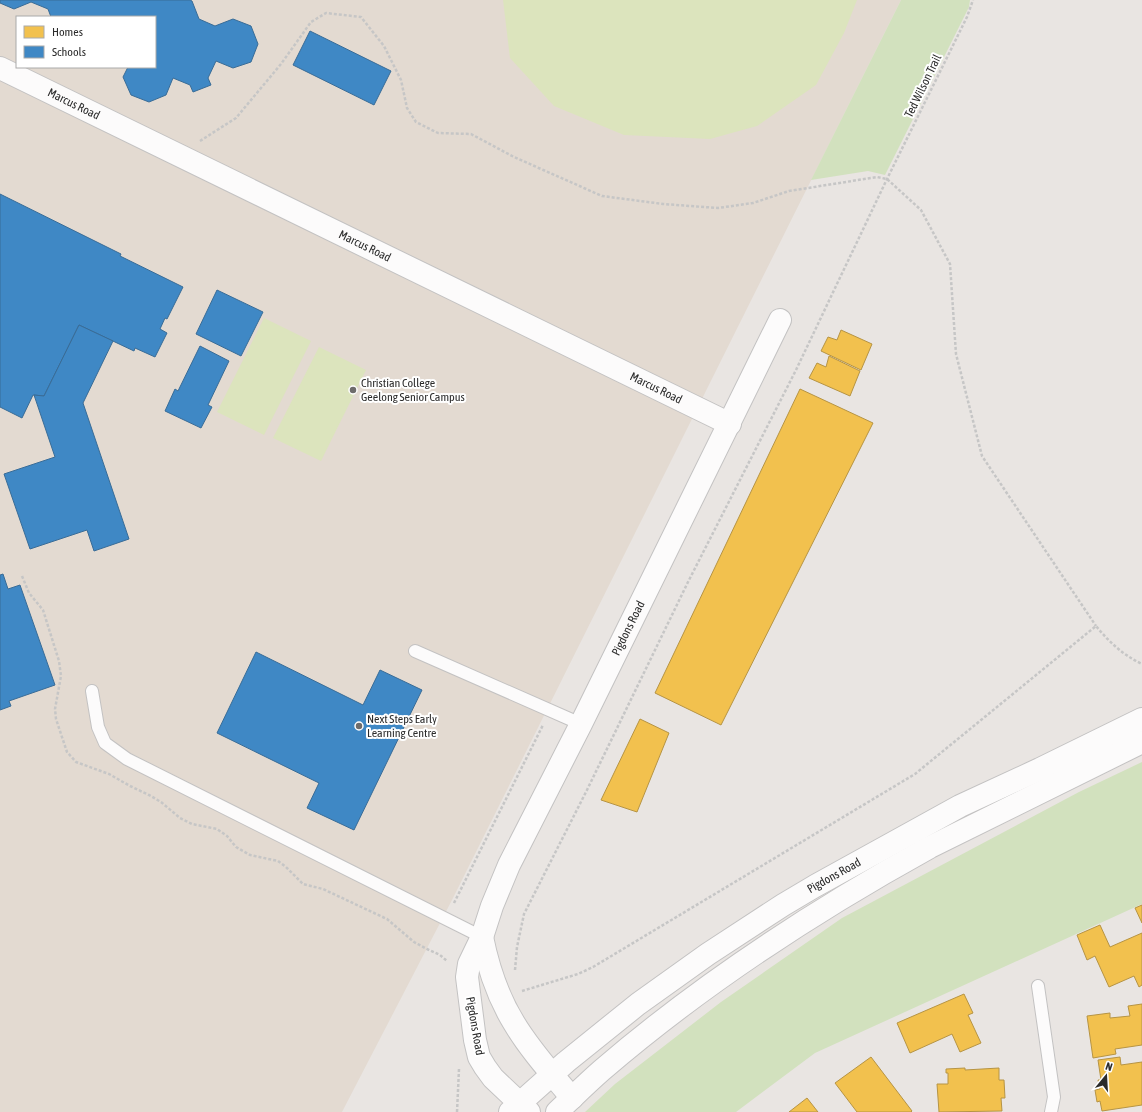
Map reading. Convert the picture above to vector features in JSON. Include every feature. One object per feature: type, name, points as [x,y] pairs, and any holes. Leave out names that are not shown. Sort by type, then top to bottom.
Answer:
[{"type":"street","name":"Marcus Road","points":[[0,68],[730,424]]},
{"type":"street","name":"Pigdons Road","points":[[780,320],[581,724],[509,865],[492,906],[482,937],[469,964],[467,971],[477,1052],[488,1072],[520,1109],[552,1074],[638,1004],[708,954],[789,901],[960,806],[1142,719]]},
{"type":"street","name":"Pigdons Road","points":[[482,937],[490,969],[504,1005],[518,1030],[552,1074],[565,1105],[626,1050],[697,995],[722,976],[815,915],[898,864],[930,847],[1142,742]]},
{"type":"lane","points":[[415,651],[581,724]]},
{"type":"lane","points":[[92,690],[98,727],[106,742],[127,759],[482,937]]},
{"type":"lane","points":[[1038,986],[1054,1097],[1050,1112]]},
{"type":"path","name":"Ted Wilson Trail","points":[[515,970],[517,947],[524,914],[587,790],[688,582],[796,370],[887,179],[967,17],[973,0]]},
{"type":"path","points":[[187,159],[195,144],[236,118],[281,64],[311,22],[326,13],[361,17],[384,46],[401,80],[407,108],[416,122],[438,133],[471,134],[514,157],[602,196],[663,204],[718,208],[753,203],[789,191],[877,177],[887,179],[921,210],[950,264],[956,354],[982,456],[1096,626],[1111,644],[1132,660],[1142,664]]},
{"type":"path","points":[[22,576],[29,593],[43,610],[59,661],[61,676],[55,709],[56,719],[67,752],[76,762],[109,774],[149,795],[161,802],[180,818],[192,824],[217,829],[227,836],[236,848],[250,855],[278,862],[286,867],[303,884],[323,889],[387,919],[414,942],[427,949]]},
{"type":"path","points":[[504,1005],[513,994],[578,974],[593,967],[915,774],[1096,626]]},
{"type":"path","points":[[451,909],[544,723]]},
{"type":"path","points":[[457,1112],[459,1064]]},
{"type":"shaded area","name":"Christian College Geelong Senior Campus","points":[[0,0],[901,0],[453,898],[342,1112],[0,1112]]},
{"type":"green space","points":[[503,0],[857,0],[844,33],[816,85],[757,126],[710,139],[624,135],[554,106],[510,58]]},
{"type":"green space","points":[[901,0],[970,0],[969,7],[885,175],[868,171],[811,180]]},
{"type":"green space","points":[[264,318],[311,341],[264,435],[217,412]]},
{"type":"green space","points":[[319,347],[366,370],[321,461],[273,438]]},
{"type":"green space","points":[[1142,762],[1142,904],[815,1053],[736,1112],[585,1112],[615,1084],[721,1002],[842,918],[1079,792]]},
{"type":"building: Homes","points":[[841,330],[872,344],[861,370],[821,351],[828,337],[837,340]]},
{"type":"building: Homes","points":[[829,356],[860,371],[850,396],[809,378],[817,363],[826,367]]},
{"type":"building: Homes","points":[[800,389],[873,423],[721,725],[655,693]]},
{"type":"building: Homes","points":[[640,719],[669,733],[637,812],[601,800]]},
{"type":"building: Homes","points":[[1142,905],[1142,923],[1135,908]]},
{"type":"building: Homes","points":[[1100,925],[1110,947],[1142,933],[1142,985],[1139,987],[1134,976],[1109,987],[1095,956],[1087,960],[1077,935]]},
{"type":"building: Homes","points":[[964,994],[973,1013],[968,1015],[981,1043],[960,1052],[952,1034],[910,1053],[897,1023]]},
{"type":"building: Homes","points":[[1142,1004],[1142,1045],[1115,1049],[1116,1054],[1093,1058],[1087,1016],[1110,1013],[1110,1018],[1130,1016],[1128,1006]]},
{"type":"building: Homes","points":[[871,1057],[912,1111],[911,1112],[857,1112],[835,1083]]},
{"type":"building: Homes","points":[[1120,1057],[1121,1065],[1142,1062],[1142,1105],[1102,1111],[1100,1101],[1097,1102],[1095,1090],[1100,1089],[1098,1080],[1101,1080],[1098,1060]]},
{"type":"building: Homes","points":[[965,1068],[965,1070],[999,1068],[999,1080],[1004,1080],[1005,1098],[1001,1098],[1002,1111],[939,1112],[937,1084],[948,1084],[948,1073],[946,1073],[946,1069]]},
{"type":"building: Homes","points":[[807,1098],[818,1112],[789,1112]]},
{"type":"building: Schools","points":[[0,0],[190,0],[192,1],[199,19],[215,26],[233,19],[251,26],[258,44],[251,62],[233,68],[216,61],[208,78],[211,85],[193,92],[190,85],[173,78],[166,95],[149,102],[131,95],[123,77],[128,68],[156,68],[156,16],[51,16],[48,9],[31,2],[14,9],[0,3]]},
{"type":"building: Schools","points":[[310,31],[391,71],[374,105],[293,65]]},
{"type":"building: Schools","points":[[0,194],[121,254],[120,256],[183,287],[167,319],[165,318],[160,329],[167,333],[155,357],[135,348],[134,351],[79,325],[44,396],[33,395],[22,418],[0,407]]},
{"type":"building: Schools","points":[[217,290],[263,312],[241,356],[196,334]]},
{"type":"building: Schools","points":[[79,325],[113,341],[83,403],[129,539],[94,551],[87,530],[30,549],[4,474],[55,457],[34,395],[44,396]]},
{"type":"building: Schools","points":[[200,346],[229,361],[208,405],[212,407],[201,428],[165,411],[175,389],[178,391]]},
{"type":"building: Schools","points":[[3,574],[8,589],[20,585],[55,685],[9,701],[11,706],[0,710],[0,575]]},
{"type":"building: Schools","points":[[256,652],[363,705],[380,670],[422,690],[354,830],[307,808],[319,783],[217,733]]},
{"type":"place","name":"Christian College Geelong Senior Campus","points":[[353,390]]},
{"type":"place","name":"Next Steps Early Learning Centre","points":[[359,726]]}]
